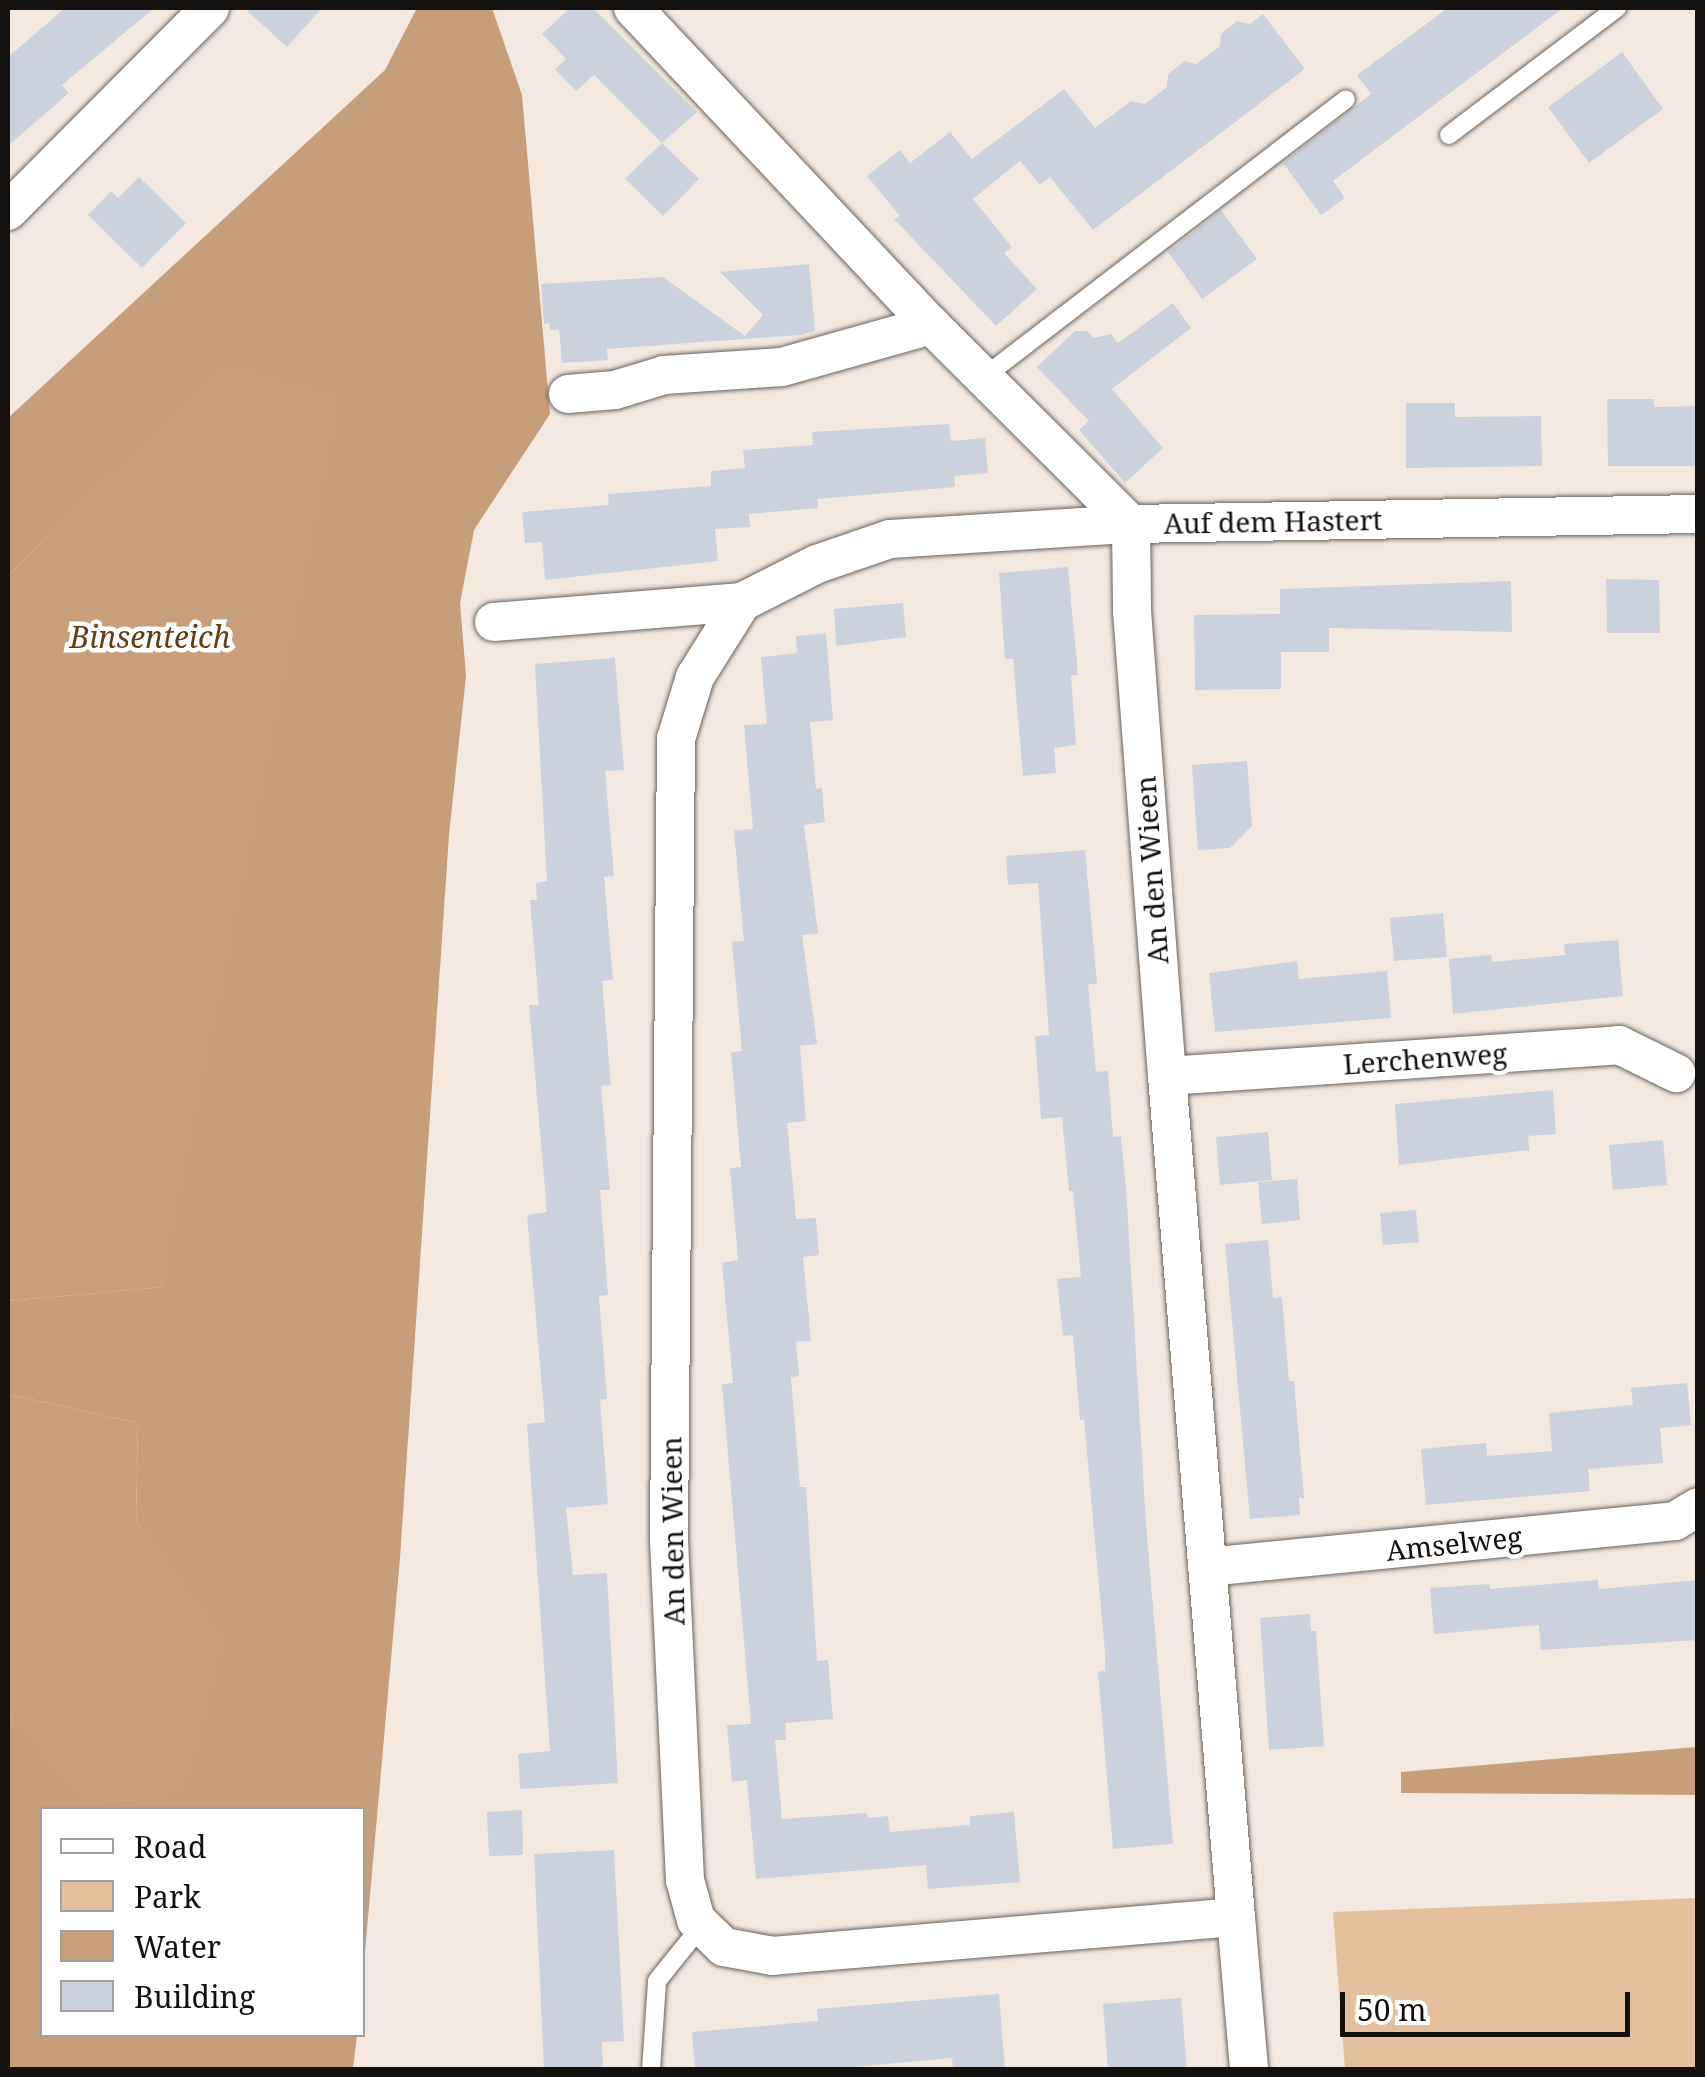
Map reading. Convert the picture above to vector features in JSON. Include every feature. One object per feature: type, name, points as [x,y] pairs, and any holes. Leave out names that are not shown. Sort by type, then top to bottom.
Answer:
[{"type":"street","points":[[8,211],[210,8]]},
{"type":"street","name":"Auf dem Hastert","points":[[633,8],[930,325],[1131,524],[1698,514]]},
{"type":"street","points":[[568,394],[615,390],[664,375],[782,367],[930,325]]},
{"type":"street","points":[[494,622],[742,602],[816,564],[890,539],[1131,524]]},
{"type":"street","name":"An den Wieen","points":[[1131,524],[1132,610],[1166,1076],[1249,2070]]},
{"type":"street","name":"An den Wieen","points":[[702,1925],[696,1920],[685,1880],[669,1539],[676,739],[695,677],[742,602]]},
{"type":"street","name":"Lerchenweg","points":[[1166,1076],[1619,1045],[1676,1073]]},
{"type":"street","name":"Amselweg","points":[[1208,1567],[1675,1521],[1698,1507]]},
{"type":"street","points":[[702,1925],[724,1947],[772,1956],[1236,1917]]},
{"type":"lane","points":[[1448,135],[1617,8]]},
{"type":"lane","points":[[984,377],[1346,99]]},
{"type":"lane","points":[[651,2070],[658,1981],[702,1925]]},
{"type":"green space","points":[[1697,1898],[1697,2069],[1345,2069],[1333,1912]]},
{"type":"shaded area","points":[[417,8],[492,8],[522,95],[550,414],[474,530],[460,603],[466,676],[449,835],[400,1558],[365,1952],[365,1807],[40,1807],[40,2037],[357,2037],[353,2069],[9,2069],[8,1707],[13,1724],[225,1638],[136,1521],[138,1423],[8,1394],[8,1301],[164,1287],[224,362],[8,576],[8,418],[385,70]]},
{"type":"shaded area","points":[[1697,1747],[1697,1795],[1401,1793],[1401,1772]]},
{"type":"water","name":"Binsenteich","points":[[224,361],[343,395],[164,1287],[8,1301],[8,576]]},
{"type":"water","points":[[8,1394],[138,1423],[136,1521],[226,1638],[186,1796],[85,1806],[13,1724],[8,1707]]},
{"type":"building","points":[[65,8],[154,8],[62,85],[69,93],[8,146],[8,57]]},
{"type":"building","points":[[244,8],[322,8],[287,47]]},
{"type":"building","points":[[570,8],[593,8],[697,112],[662,143],[594,75],[576,91],[555,69],[566,59],[542,34]]},
{"type":"building","points":[[1448,8],[1563,8],[1333,181],[1345,198],[1321,215],[1283,163],[1371,94],[1357,75]]},
{"type":"building","points":[[1263,14],[1305,69],[1093,230],[1050,177],[1040,185],[1020,161],[973,199],[1012,247],[1004,253],[1037,289],[996,326],[894,219],[900,216],[867,176],[900,150],[910,163],[950,132],[972,159],[1064,89],[1095,128],[1131,101],[1145,104],[1167,87],[1168,74],[1185,61],[1196,64],[1220,46],[1221,34],[1237,21],[1250,24]]},
{"type":"building","points":[[1622,52],[1663,109],[1589,163],[1548,107]]},
{"type":"building","points":[[662,143],[699,179],[663,216],[625,179]]},
{"type":"building","points":[[139,177],[186,223],[142,268],[88,215],[111,191],[118,198]]},
{"type":"building","points":[[1221,210],[1257,259],[1202,299],[1168,252]]},
{"type":"building","points":[[809,264],[815,331],[800,335],[607,349],[608,360],[562,363],[559,330],[550,330],[549,323],[544,324],[541,284],[663,277],[745,336],[763,315],[720,272]]},
{"type":"building","points":[[1173,303],[1191,328],[1112,389],[1163,448],[1125,483],[1079,430],[1089,421],[1037,367],[1075,331],[1087,331],[1094,338],[1111,334],[1118,343]]},
{"type":"building","points":[[1607,399],[1654,399],[1654,407],[1698,406],[1698,466],[1608,466]]},
{"type":"building","points":[[1406,403],[1455,403],[1455,417],[1541,416],[1542,466],[1406,468]]},
{"type":"building","points":[[949,424],[951,441],[985,438],[988,473],[954,476],[955,487],[817,499],[818,508],[749,514],[750,527],[715,529],[718,561],[545,580],[542,542],[525,543],[522,512],[609,505],[608,494],[711,486],[711,471],[745,468],[743,450],[813,445],[812,432]]},
{"type":"building","points":[[1068,567],[1078,675],[1071,675],[1076,745],[1054,748],[1056,773],[1023,776],[1013,659],[1005,659],[999,573]]},
{"type":"building","points":[[1606,579],[1659,580],[1660,633],[1607,633]]},
{"type":"building","points":[[1511,581],[1512,632],[1329,628],[1329,652],[1281,652],[1281,689],[1195,690],[1194,615],[1280,614],[1280,589]]},
{"type":"building","points":[[903,603],[906,637],[836,646],[834,609]]},
{"type":"building","points":[[826,633],[833,720],[810,722],[816,789],[822,788],[825,822],[804,825],[818,934],[802,935],[817,1044],[800,1046],[806,1121],[787,1123],[796,1219],[816,1218],[819,1255],[803,1257],[811,1341],[796,1342],[799,1376],[791,1377],[800,1487],[806,1487],[817,1661],[828,1660],[833,1719],[785,1723],[786,1740],[775,1740],[782,1819],[867,1813],[868,1818],[888,1816],[890,1832],[970,1825],[970,1816],[1014,1812],[1020,1882],[928,1889],[926,1865],[756,1879],[747,1780],[732,1782],[727,1725],[751,1724],[722,1384],[733,1383],[722,1263],[738,1260],[730,1168],[741,1167],[731,1052],[742,1051],[732,942],[744,941],[734,831],[753,829],[744,725],[767,724],[761,657],[797,653],[796,636]]},
{"type":"building","points":[[615,658],[624,770],[605,771],[614,876],[604,877],[613,980],[602,981],[611,1085],[601,1086],[610,1190],[600,1190],[608,1295],[599,1296],[607,1399],[600,1400],[608,1504],[566,1508],[573,1575],[607,1573],[618,1783],[520,1789],[518,1754],[550,1751],[527,1424],[545,1422],[527,1215],[547,1212],[529,1005],[539,1005],[530,900],[537,900],[536,883],[547,881],[535,664]]},
{"type":"building","points":[[1247,761],[1252,826],[1230,848],[1198,850],[1192,765]]},
{"type":"building","points":[[1085,850],[1097,984],[1088,984],[1096,1072],[1108,1071],[1113,1137],[1121,1136],[1126,1187],[1146,1524],[1173,1844],[1113,1849],[1098,1672],[1105,1671],[1105,1653],[1084,1419],[1080,1420],[1073,1335],[1063,1336],[1057,1279],[1081,1277],[1073,1191],[1069,1191],[1062,1117],[1041,1119],[1035,1036],[1049,1035],[1038,883],[1008,885],[1006,856]]},
{"type":"building","points":[[1443,913],[1447,957],[1394,961],[1390,918]]},
{"type":"building","points":[[1618,940],[1623,996],[1453,1014],[1449,959],[1491,955],[1492,962],[1565,955],[1564,944]]},
{"type":"building","points":[[1297,961],[1299,979],[1387,971],[1391,1018],[1215,1032],[1209,973]]},
{"type":"building","points":[[1553,1090],[1556,1134],[1528,1136],[1529,1150],[1399,1165],[1395,1104]]},
{"type":"building","points":[[1268,1132],[1272,1180],[1220,1185],[1216,1137]]},
{"type":"building","points":[[1663,1140],[1667,1185],[1613,1190],[1609,1145]]},
{"type":"building","points":[[1297,1179],[1300,1220],[1262,1224],[1258,1182]]},
{"type":"building","points":[[1416,1210],[1419,1242],[1383,1245],[1380,1213]]},
{"type":"building","points":[[1268,1240],[1273,1298],[1282,1297],[1289,1381],[1294,1381],[1304,1498],[1299,1498],[1300,1515],[1250,1519],[1225,1244]]},
{"type":"building","points":[[1687,1383],[1691,1425],[1660,1428],[1663,1463],[1588,1469],[1590,1491],[1426,1505],[1421,1449],[1486,1443],[1487,1456],[1552,1451],[1549,1413],[1633,1405],[1631,1388]]},
{"type":"building","points":[[1598,1580],[1599,1589],[1698,1580],[1698,1640],[1541,1650],[1539,1625],[1434,1634],[1430,1588],[1489,1584],[1490,1589]]},
{"type":"building","points":[[1310,1614],[1311,1631],[1316,1631],[1324,1746],[1269,1750],[1260,1618]]},
{"type":"building","points":[[522,1810],[523,1855],[489,1856],[487,1812]]},
{"type":"building","points":[[614,1850],[624,2041],[602,2042],[603,2070],[544,2070],[534,1854]]},
{"type":"building","points":[[999,1994],[1005,2070],[953,2070],[952,2058],[821,2070],[695,2070],[692,2032],[818,2021],[817,2009]]},
{"type":"building","points":[[1181,1998],[1187,2070],[1108,2070],[1103,2004]]}]
